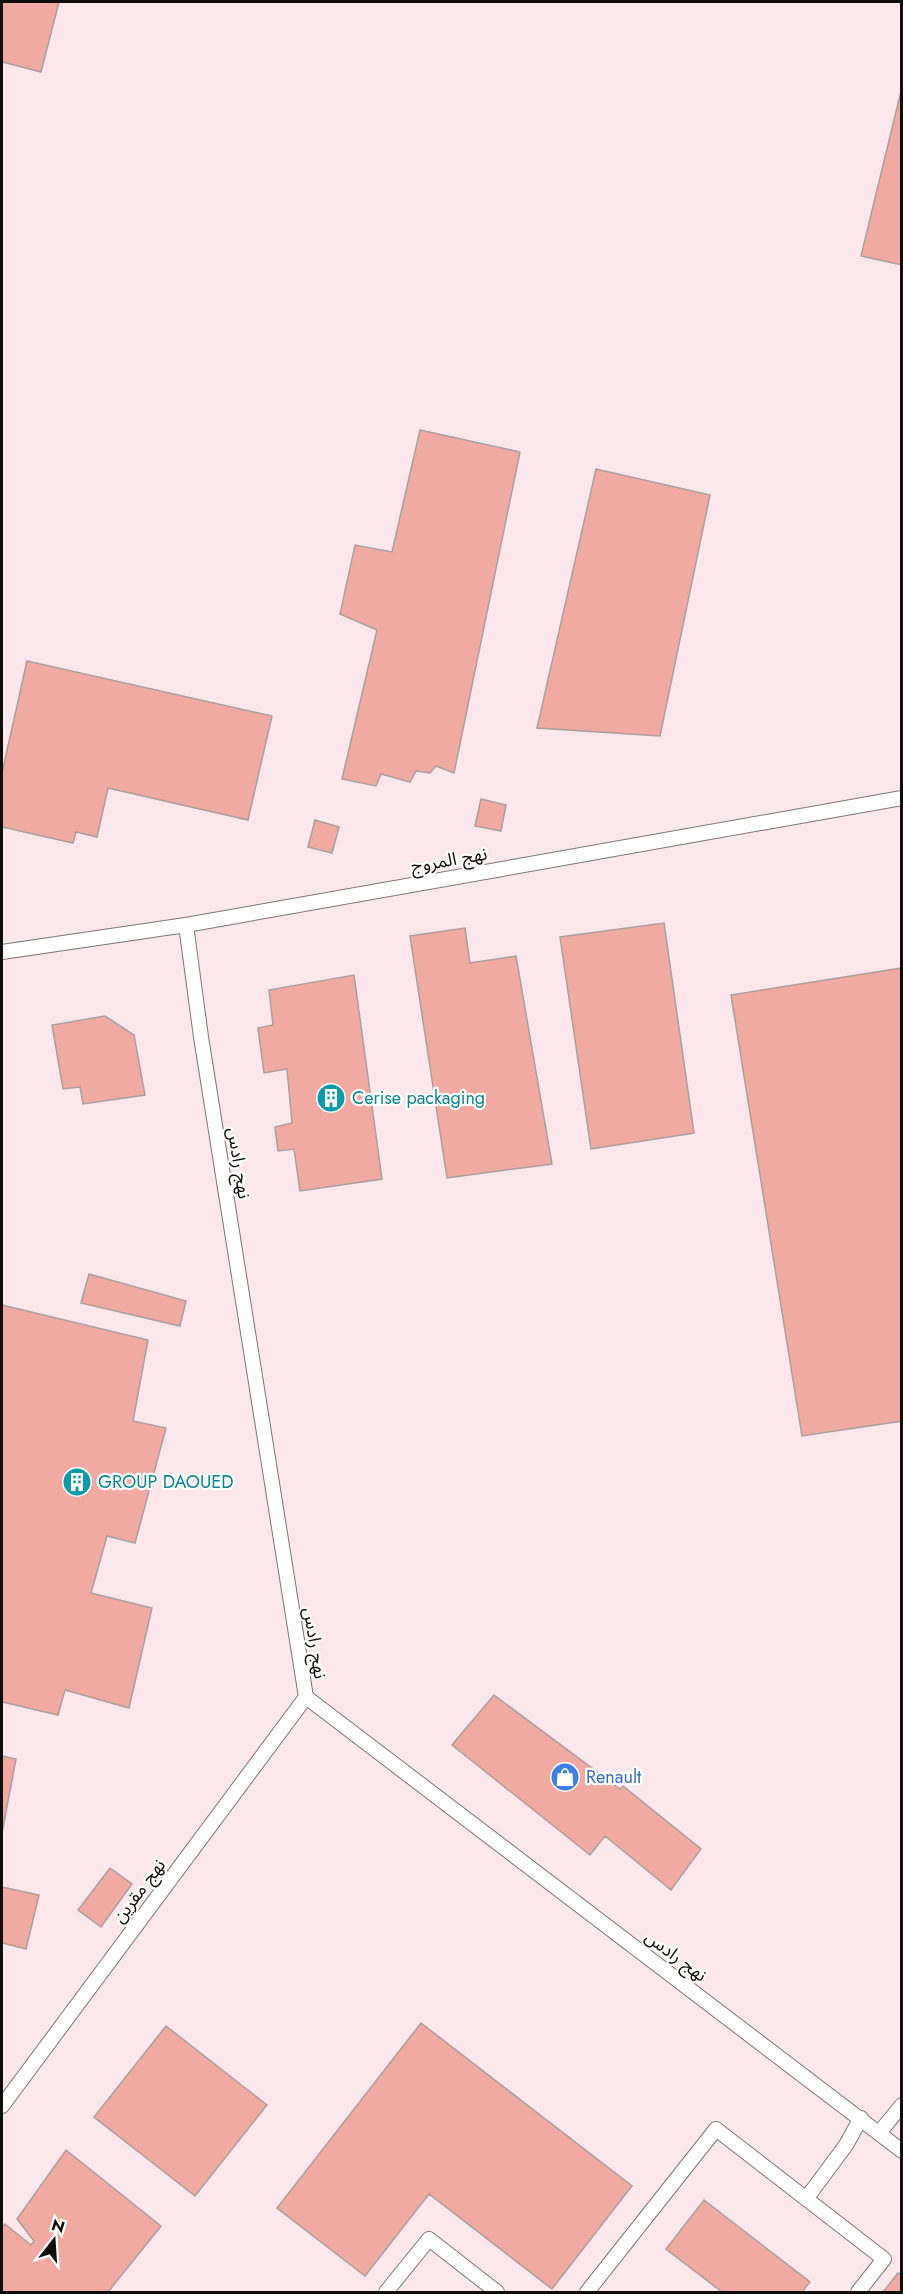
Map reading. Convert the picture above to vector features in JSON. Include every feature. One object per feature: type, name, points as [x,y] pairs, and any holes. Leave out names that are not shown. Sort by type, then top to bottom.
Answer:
[{"type":"lane","name":"نهج المروج","points":[[2,952],[186,925],[902,798]]},
{"type":"lane","name":"نهج رادس","points":[[186,925],[203,1048],[306,1697],[902,2151]]},
{"type":"lane","name":"نهج مقرين","points":[[2,2106],[306,1697]]},
{"type":"lane","points":[[879,2133],[902,2105]]},
{"type":"lane","points":[[806,2199],[846,2145],[861,2118]]},
{"type":"lane","points":[[587,2292],[716,2129],[884,2259],[858,2292]]},
{"type":"lane","points":[[386,2292],[429,2239],[497,2292]]},
{"type":"shaded area","points":[[2,2],[901,2],[901,2292],[2,2292]]},
{"type":"building","points":[[2,2],[59,2],[41,72],[2,62]]},
{"type":"building","points":[[902,87],[902,265],[861,256]]},
{"type":"building","points":[[420,430],[520,452],[454,773],[436,766],[430,773],[416,771],[410,782],[381,774],[376,786],[342,779],[377,630],[340,614],[355,545],[392,552]]},
{"type":"building","points":[[596,469],[710,495],[660,736],[537,728]]},
{"type":"building","points":[[27,661],[272,716],[248,820],[108,788],[97,837],[76,832],[73,843],[2,827],[2,773]]},
{"type":"building","points":[[481,799],[506,805],[501,831],[475,826]]},
{"type":"building","points":[[315,820],[339,827],[332,853],[308,847]]},
{"type":"building","points":[[664,923],[694,1133],[591,1149],[560,937]]},
{"type":"building","points":[[465,928],[470,963],[516,956],[552,1164],[447,1178],[410,936]]},
{"type":"building","points":[[902,968],[902,1421],[802,1436],[731,995]]},
{"type":"building","name":"Cerise packaging","points":[[354,975],[382,1179],[300,1191],[294,1149],[278,1151],[275,1127],[292,1123],[287,1069],[264,1073],[258,1028],[273,1025],[269,990]]},
{"type":"building","points":[[105,1016],[134,1035],[145,1095],[83,1104],[80,1087],[63,1089],[52,1025]]},
{"type":"building","points":[[89,1274],[186,1301],[180,1326],[81,1303]]},
{"type":"building","name":"GROUP DAOUED","points":[[2,1305],[148,1340],[133,1421],[166,1428],[135,1543],[107,1536],[91,1593],[152,1608],[129,1708],[65,1690],[58,1715],[2,1702]]},
{"type":"building","points":[[494,1695],[620,1789],[623,1786],[701,1849],[671,1890],[605,1836],[590,1855],[452,1745]]},
{"type":"building","points":[[2,1756],[16,1759],[2,1833]]},
{"type":"building","points":[[110,1868],[132,1884],[101,1927],[78,1910]]},
{"type":"building","points":[[2,1887],[39,1895],[26,1949],[2,1943]]},
{"type":"building","points":[[421,2023],[632,2186],[552,2289],[429,2194],[365,2276],[277,2208]]},
{"type":"building","points":[[166,2026],[267,2105],[195,2196],[94,2117]]},
{"type":"building","points":[[66,2150],[161,2226],[108,2292],[2,2292],[2,2227],[5,2224],[31,2245],[34,2241],[17,2219]]},
{"type":"building","points":[[704,2200],[810,2282],[802,2292],[722,2292],[666,2249]]},
{"type":"building","points":[[898,2273],[902,2275],[902,2292],[883,2292]]},
{"type":"place","name":"Cerise packaging","points":[[331,1098]]},
{"type":"place","name":"GROUP DAOUED","points":[[77,1482]]},
{"type":"place","name":"Renault","points":[[565,1777]]}]
